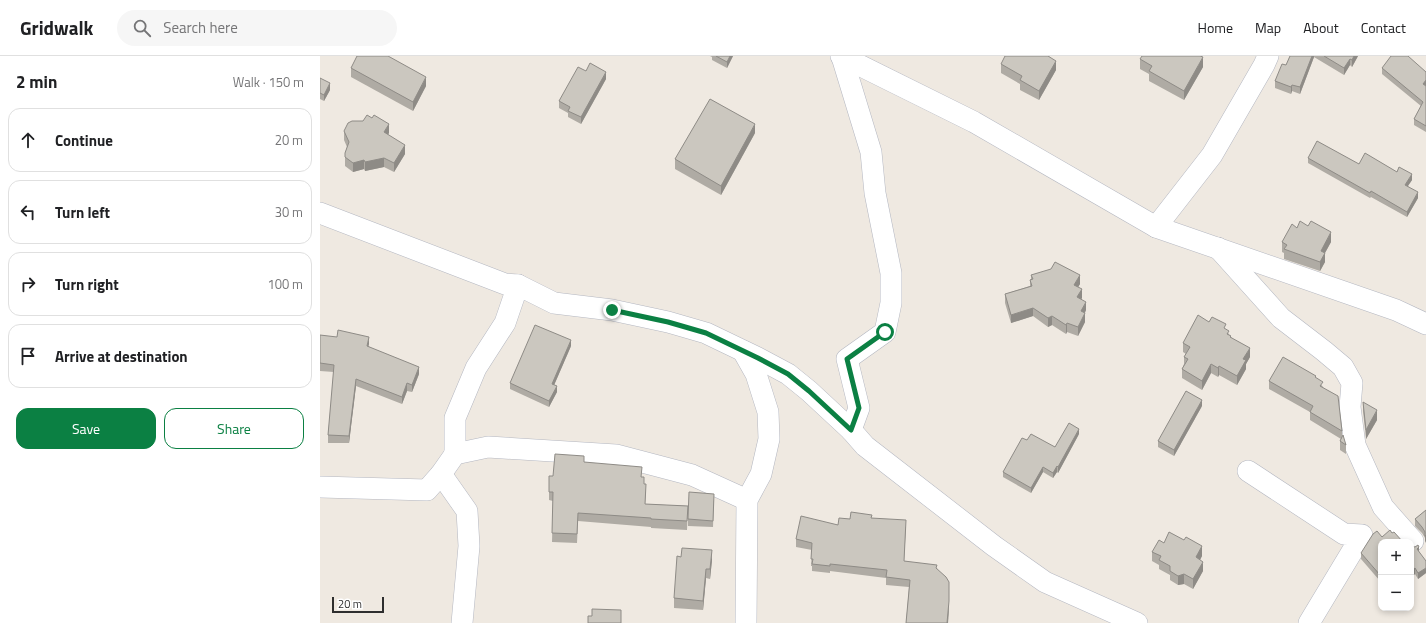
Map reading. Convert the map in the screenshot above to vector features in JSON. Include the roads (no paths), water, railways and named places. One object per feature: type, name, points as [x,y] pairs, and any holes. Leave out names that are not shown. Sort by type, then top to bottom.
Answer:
[{"type":"street","points":[[841,56],[974,122],[1156,227],[1216,246],[1396,310],[1426,324]]},
{"type":"street","points":[[841,56],[871,152],[875,193],[891,272],[891,303],[885,332],[847,359],[859,408],[851,430]]},
{"type":"street","points":[[1156,227],[1212,155],[1268,56]]},
{"type":"street","points":[[320,213],[505,284],[518,285],[554,303],[612,310],[668,322],[706,333],[743,351],[788,374],[809,391],[851,430],[865,446],[994,546],[1045,582],[1137,623]]},
{"type":"street","points":[[1216,246],[1280,318],[1343,367],[1352,383],[1350,407],[1355,445],[1383,507],[1410,539]]},
{"type":"street","points":[[320,487],[427,490],[442,474],[455,454],[456,418],[476,368],[505,323],[518,285]]},
{"type":"street","points":[[743,351],[756,374],[768,412],[769,439],[761,474],[747,500],[746,623]]},
{"type":"street","points":[[455,454],[488,447],[616,455],[692,475],[747,500]]},
{"type":"street","points":[[1248,471],[1344,534],[1362,535],[1309,623]]},
{"type":"street","points":[[442,474],[467,511],[469,546],[462,623]]}]
